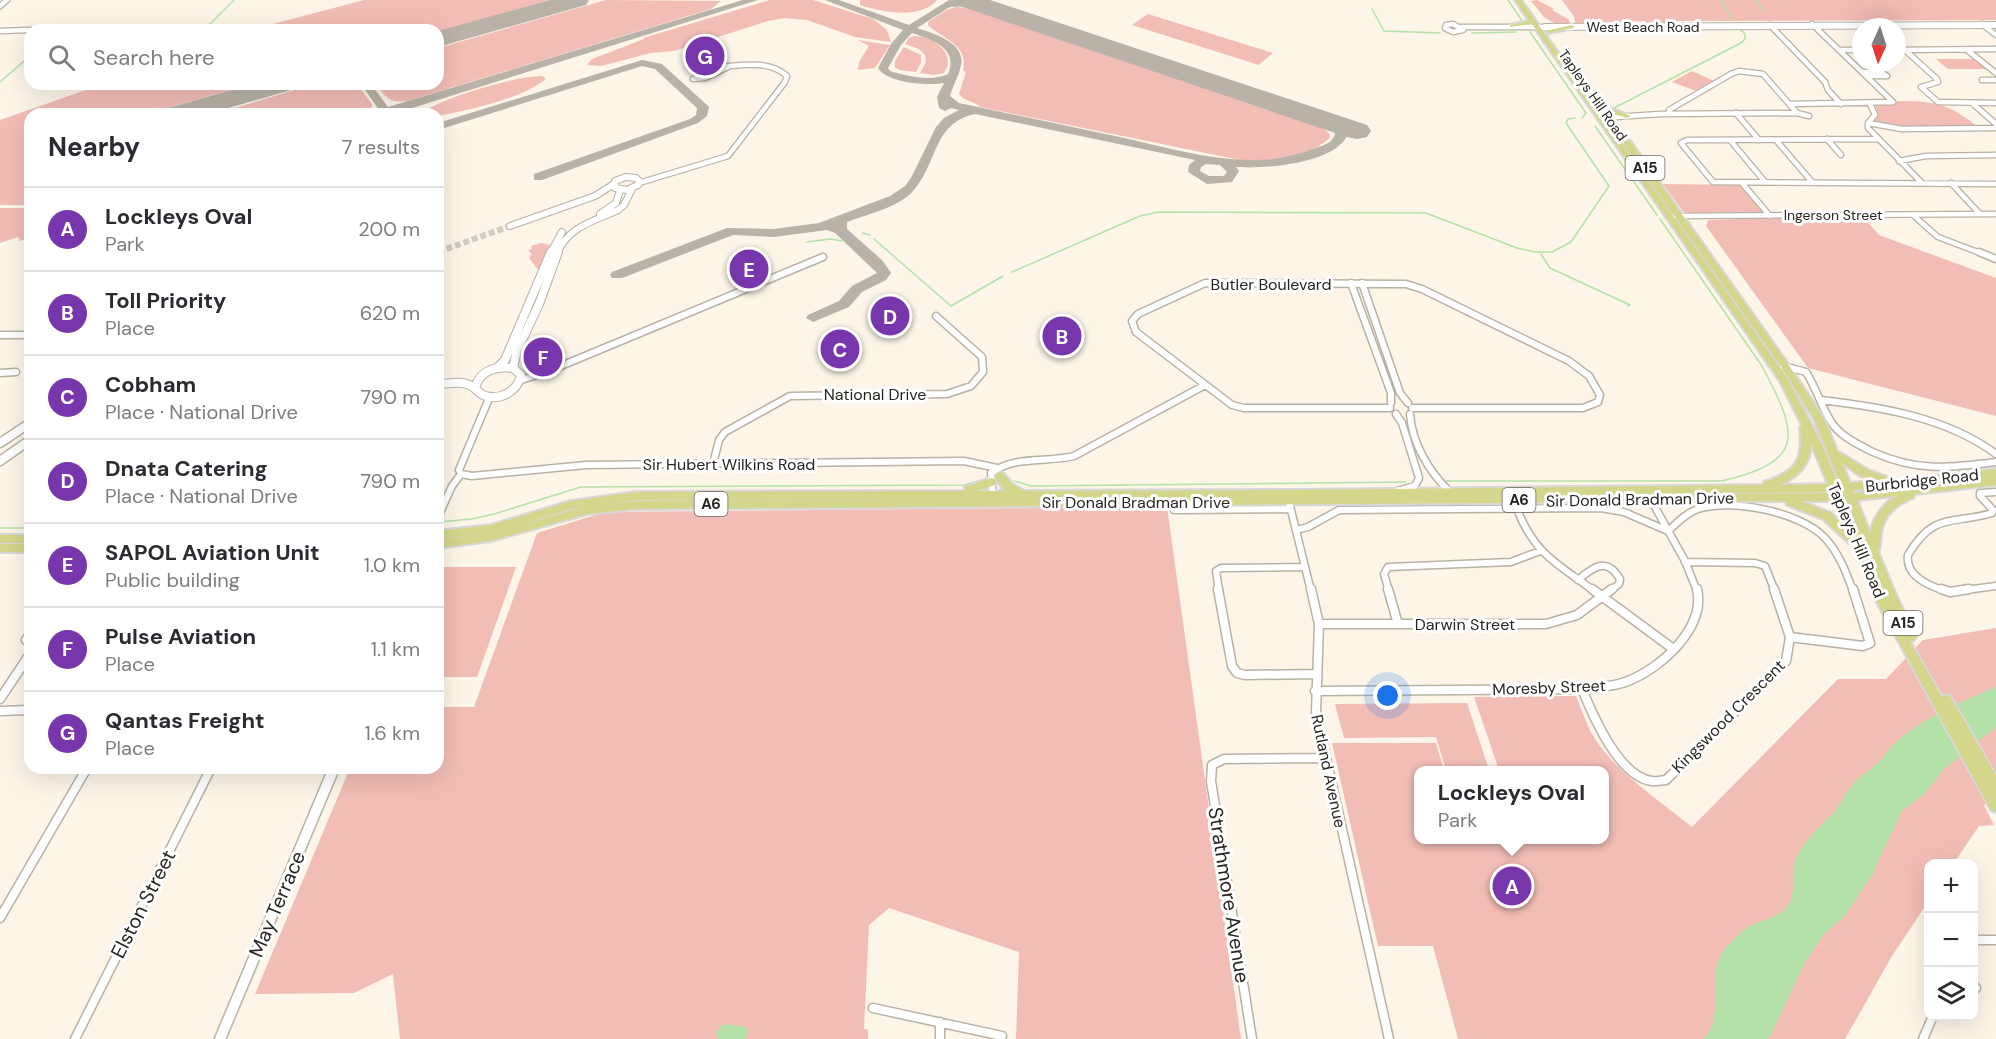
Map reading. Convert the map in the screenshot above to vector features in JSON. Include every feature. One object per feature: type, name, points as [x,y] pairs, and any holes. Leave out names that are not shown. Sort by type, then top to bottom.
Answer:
[{"type":"main road","name":"Tapleys Hill Road","points":[[1518,0],[1617,129],[1804,416],[1883,603],[1934,686],[1981,770],[1996,806]]},
{"type":"main road","name":"Tapleys Hill Road","points":[[1526,0],[1547,40],[1607,118],[1675,217],[1785,366],[1818,419],[1900,617],[1934,686]]},
{"type":"main road","points":[[1512,26],[1572,27]]},
{"type":"main road","points":[[1538,26],[1558,27]]},
{"type":"main road","points":[[1602,108],[1626,117]]},
{"type":"main road","points":[[1617,129],[1618,122],[1626,117]]},
{"type":"main road","points":[[510,226],[595,196],[614,184]]},
{"type":"main road","points":[[1750,489],[1783,480],[1798,469],[1805,458],[1808,447],[1804,416]]},
{"type":"main road","points":[[0,443],[4,437],[24,426]]},
{"type":"main road","points":[[0,443],[24,436]]},
{"type":"main road","points":[[0,461],[24,444]]},
{"type":"main road","points":[[1833,452],[1864,473],[1905,483]]},
{"type":"main road","points":[[1953,467],[1962,477]]},
{"type":"main road","name":"Burbridge Road","points":[[1850,492],[1996,472]]},
{"type":"main road","points":[[918,495],[932,490],[967,490],[996,475],[1008,487],[1027,494]]},
{"type":"main road","name":"Burbridge Road","points":[[1850,492],[1926,489],[1996,481]]},
{"type":"main road","name":"Sir Donald Bradman Drive","points":[[444,541],[458,542],[518,530],[587,510],[618,506],[995,497],[1027,494],[1302,494],[1750,489],[1837,493]]},
{"type":"main road","points":[[1875,559],[1875,532],[1884,510],[1899,499],[1926,489]]},
{"type":"main road","points":[[1635,490],[1650,498],[1665,490]]},
{"type":"main road","name":"A6","points":[[1837,493],[1850,492]]},
{"type":"main road","name":"Sir Donald Bradman Drive","points":[[444,539],[491,529],[571,506],[620,498],[918,495],[1289,505],[1773,498],[1837,493]]},
{"type":"main road","points":[[1277,494],[1289,505],[1302,494]]},
{"type":"main road","points":[[1773,498],[1795,502],[1820,512],[1841,527],[1859,547]]},
{"type":"main road","points":[[0,539],[24,539]]},
{"type":"main road","points":[[0,548],[24,548]]},
{"type":"main road","name":"Tapleys Hill Road","points":[[1981,770],[1996,788]]},
{"type":"street","points":[[0,6],[7,0]]},
{"type":"street","points":[[1982,24],[1996,35]]},
{"type":"street","name":"West Beach Road","points":[[1558,27],[1996,24]]},
{"type":"street","points":[[1791,104],[1893,102],[1813,25]]},
{"type":"street","points":[[1512,26],[1462,29],[1538,26]]},
{"type":"street","points":[[1771,26],[1825,82],[1828,90],[1841,104]]},
{"type":"street","points":[[0,31],[24,30]]},
{"type":"street","points":[[1839,50],[1852,50]]},
{"type":"street","points":[[1906,50],[1996,50]]},
{"type":"street","points":[[1967,50],[1996,73]]},
{"type":"street","points":[[1906,51],[1937,79],[1938,82],[1921,87],[1936,101],[1942,104],[1996,103]]},
{"type":"street","points":[[632,189],[620,190],[615,188],[614,184],[622,178],[638,181],[727,154],[786,80],[787,74],[783,70],[755,65],[730,66],[702,72],[693,79],[705,78],[730,66]]},
{"type":"street","points":[[1670,114],[1669,110],[1731,74],[1757,72],[1763,74],[1797,113]]},
{"type":"street","points":[[1982,80],[1996,80]]},
{"type":"street","points":[[1972,103],[1996,126]]},
{"type":"street","points":[[1870,104],[1875,115],[1868,123],[1868,128],[1921,182]]},
{"type":"street","points":[[1607,118],[1736,113],[1797,113],[1809,116]]},
{"type":"street","points":[[1736,113],[1759,140]]},
{"type":"street","points":[[1868,123],[1902,129],[1996,126]]},
{"type":"street","points":[[1879,139],[1682,141],[1713,182],[1996,184]]},
{"type":"street","points":[[1730,140],[1765,182]]},
{"type":"street","points":[[1776,140],[1812,182]]},
{"type":"street","points":[[1827,140],[1841,155]]},
{"type":"street","points":[[1899,161],[1926,156],[1996,155]]},
{"type":"street","points":[[513,368],[517,351],[539,304],[562,241],[575,229],[620,209],[638,181]]},
{"type":"street","points":[[1742,183],[1770,216]]},
{"type":"street","points":[[1951,183],[1980,214]]},
{"type":"street","points":[[444,381],[469,379],[481,375],[496,368],[505,360],[558,236],[573,225],[610,208],[619,199],[620,190]]},
{"type":"street","name":"Ingerson Street","points":[[1675,217],[1996,214]]},
{"type":"street","points":[[1913,215],[1938,237],[1996,259]]},
{"type":"street","points":[[444,382],[467,384],[476,388],[480,394],[490,396],[510,392],[521,380],[544,373],[823,257]]},
{"type":"street","points":[[1351,284],[1391,393],[1390,406],[1405,431],[1419,478],[1419,482],[1410,488],[1386,493]]},
{"type":"street","name":"Butler Boulevard","points":[[1351,284],[1414,285],[1580,368],[1596,387],[1600,395],[1598,402],[1583,408],[1410,408],[1399,400],[1390,406],[1244,408],[1227,402],[1132,327],[1134,317],[1197,285],[1351,284]]},
{"type":"street","points":[[1362,284],[1400,393],[1410,408],[1411,423],[1425,461],[1439,483],[1450,492]]},
{"type":"street","name":"National Drive","points":[[713,464],[719,440],[725,432],[790,396],[946,394],[975,384],[984,369],[982,357],[936,316]]},
{"type":"street","points":[[0,335],[24,335]]},
{"type":"street","name":"Tapleys Hill Road","points":[[1773,366],[1785,366],[1806,372],[1827,414]]},
{"type":"street","points":[[496,368],[513,368],[520,373],[521,380]]},
{"type":"street","points":[[0,373],[16,372]]},
{"type":"street","points":[[476,388],[481,375]]},
{"type":"street","points":[[995,497],[996,475],[1012,460],[1064,459],[1074,456],[1205,385]]},
{"type":"street","points":[[444,504],[455,480],[461,474],[459,470],[490,396]]},
{"type":"street","points":[[1821,400],[1881,409],[1962,431],[1982,442],[1996,454]]},
{"type":"street","points":[[1396,414],[1410,408]]},
{"type":"street","name":"Burbridge Road","points":[[1827,414],[1841,433],[1895,462],[1926,469],[1996,462]]},
{"type":"street","name":"Sir Hubert Wilkins Road","points":[[461,474],[472,476],[586,465],[964,461],[996,475]]},
{"type":"street","points":[[1996,492],[1980,493],[1980,496],[1993,510],[1992,513],[1945,520],[1932,526],[1923,534],[1907,560],[1919,577],[1943,590],[1950,592],[1996,586]]},
{"type":"street","name":"Moresby Street","points":[[1315,691],[1582,689],[1609,687],[1645,673],[1690,631],[1698,615],[1700,598],[1685,562],[1650,498]]},
{"type":"street","name":"Sir Donald Bradman Drive","points":[[1174,510],[1289,505]]},
{"type":"street","name":"Rutland Avenue","points":[[1289,505],[1319,624],[1316,713],[1389,1039]]},
{"type":"street","points":[[1668,531],[1689,513],[1701,508],[1758,508],[1789,515],[1820,534],[1833,548],[1841,564],[1870,643],[1863,646],[1791,637]]},
{"type":"street","points":[[1517,509],[1526,532],[1540,551],[1672,648]]},
{"type":"street","name":"Sir Donald Bradman Drive","points":[[1296,531],[1310,529],[1322,517],[1339,510],[1612,509],[1668,531]]},
{"type":"street","points":[[1398,624],[1384,574],[1388,567],[1511,562],[1540,551]]},
{"type":"street","name":"Kingswood Crescent","points":[[1582,689],[1601,733],[1612,750],[1647,781],[1658,783],[1666,780],[1786,661],[1791,637],[1765,566],[1755,563],[1685,562]]},
{"type":"street","name":"Darwin Street","points":[[1319,624],[1546,624],[1566,621],[1582,614],[1620,582],[1618,575],[1605,566],[1592,567],[1578,580]]},
{"type":"street","points":[[1305,567],[1221,568],[1216,571],[1216,577],[1232,666],[1237,673],[1245,675],[1316,674]]},
{"type":"street","points":[[0,699],[24,663]]},
{"type":"street","points":[[0,719],[3,711],[24,710]]},
{"type":"street","name":"Strathmore Avenue","points":[[1252,1039],[1210,772],[1212,765],[1224,759],[1325,758]]},
{"type":"street","points":[[0,918],[84,774]]},
{"type":"street","name":"Elston Street","points":[[75,1039],[208,774]]},
{"type":"street","name":"May Terrace","points":[[220,1039],[331,774]]},
{"type":"street","points":[[1978,940],[1996,940]]},
{"type":"street","points":[[873,1008],[1002,1036]]},
{"type":"street","points":[[1923,1039],[1931,1021]]},
{"type":"street","points":[[940,1022],[940,1039]]},
{"type":"shaded area","points":[[364,0],[550,0],[444,30],[444,24],[273,24]]},
{"type":"shaded area","points":[[606,0],[721,1],[711,9],[444,90],[444,46]]},
{"type":"shaded area","points":[[770,0],[813,0],[873,19],[887,30],[891,42],[855,37],[807,20],[785,18],[768,21],[674,51],[651,53],[601,66],[587,65],[592,59],[643,38]]},
{"type":"shaded area","points":[[860,0],[937,0],[921,10],[900,13],[860,5]]},
{"type":"shaded area","points":[[1537,0],[1568,19],[1572,25],[1552,25],[1554,23],[1544,17],[1531,1]]},
{"type":"shaded area","points":[[1562,0],[1996,0],[1996,20],[1852,18],[1852,20],[1669,21],[1672,25],[1653,21],[1654,24],[1649,25],[1646,21],[1615,22],[1617,26],[1608,22],[1576,24],[1573,15]]},
{"type":"shaded area","points":[[956,7],[968,8],[1322,128],[1329,133],[1330,138],[1310,150],[1287,157],[1240,160],[980,107],[959,94],[966,72],[963,71],[964,62],[959,49],[928,25],[928,22]]},
{"type":"shaded area","points":[[1148,14],[1273,53],[1259,65],[1132,25]]},
{"type":"shaded area","points":[[914,36],[928,39],[941,47],[948,59],[944,73],[933,75],[920,73],[926,62],[925,55],[919,49],[905,44],[909,38]]},
{"type":"shaded area","points":[[858,40],[890,45],[875,68],[858,70],[859,62],[869,46]]},
{"type":"shaded area","points":[[904,47],[921,55],[921,63],[916,72],[895,67],[895,61]]},
{"type":"shaded area","points":[[1936,59],[1975,59],[1988,69],[1948,69]]},
{"type":"shaded area","points":[[1692,71],[1714,81],[1696,91],[1672,82]]},
{"type":"shaded area","points":[[542,76],[546,79],[523,92],[494,103],[444,115],[444,108],[430,108],[478,89]]},
{"type":"shaded area","points":[[86,90],[231,90],[167,108],[34,108]]},
{"type":"shaded area","points":[[294,90],[362,90],[372,104],[370,108],[235,108]]},
{"type":"shaded area","points":[[381,90],[443,90],[407,101],[396,101]]},
{"type":"shaded area","points":[[1897,101],[1940,105],[1958,113],[1978,127],[1904,128],[1873,121],[1879,116],[1875,105],[1894,105]]},
{"type":"shaded area","points":[[24,112],[24,205],[0,205],[0,120]]},
{"type":"shaded area","points":[[1663,184],[1742,185],[1765,212],[1688,213],[1683,211]]},
{"type":"shaded area","points":[[0,208],[24,208],[24,240],[20,241],[18,237],[0,243]]},
{"type":"shaded area","points":[[1864,218],[1879,235],[1996,278],[1996,416],[1808,368],[1706,226],[1708,220]]},
{"type":"shaded area","points":[[541,243],[550,245],[539,271],[529,258],[532,254],[528,250],[532,249],[531,246]]},
{"type":"shaded area","points":[[1167,507],[1241,1039],[1016,1039],[1019,952],[889,908],[869,925],[864,1029],[868,1030],[868,1039],[400,1039],[393,974],[354,993],[255,994],[347,774],[444,774],[444,707],[474,707],[537,533],[605,512]]},
{"type":"shaded area","points":[[444,567],[516,567],[477,677],[444,677]]},
{"type":"shaded area","points":[[1996,628],[1996,799],[1984,805],[1994,825],[1979,826],[1957,859],[1924,859],[1924,908],[1892,956],[1845,1039],[1458,1039],[1433,946],[1378,946],[1332,743],[1436,743],[1443,766],[1414,766],[1414,844],[1609,844],[1609,766],[1498,766],[1474,697],[1576,696],[1589,729],[1605,752],[1640,786],[1692,827],[1838,679],[1886,679],[1923,640]]},
{"type":"shaded area","points":[[1996,687],[1996,727],[1944,769],[1925,793],[1902,811],[1872,875],[1844,917],[1825,933],[1805,962],[1771,1035],[1767,1039],[1703,1039],[1714,1020],[1716,967],[1722,953],[1748,927],[1775,916],[1787,906],[1793,893],[1794,866],[1798,854],[1810,837],[1836,810],[1851,786],[1879,762],[1904,735],[1942,712]]},
{"type":"shaded area","points":[[1467,703],[1488,766],[1445,766],[1436,737],[1344,738],[1335,704]]},
{"type":"shaded area","points":[[724,1024],[746,1027],[748,1033],[746,1039],[718,1039],[716,1032]]},
{"type":"waterway","points":[[210,24],[234,0]]},
{"type":"waterway","points":[[1508,0],[1523,22]]},
{"type":"waterway","points":[[1721,0],[1733,20]]},
{"type":"waterway","points":[[1756,0],[1764,12]]},
{"type":"waterway","points":[[1372,9],[1384,31],[1440,33]]},
{"type":"waterway","points":[[1612,109],[1741,43],[1745,39],[1745,34],[1740,29]]},
{"type":"waterway","points":[[1472,33],[1516,32]]},
{"type":"waterway","points":[[1530,32],[1586,113],[1582,118]]},
{"type":"waterway","points":[[0,82],[24,61]]},
{"type":"waterway","points":[[1012,272],[1140,216],[1158,212],[1426,213],[1517,248],[1535,252],[1552,252],[1571,242],[1609,186],[1566,123],[1568,119],[1575,118]]},
{"type":"waterway","points":[[1595,126],[1657,215]]},
{"type":"waterway","points":[[1446,481],[1722,481],[1750,473],[1769,464],[1782,454],[1787,442],[1788,427],[1783,410],[1762,366],[1660,219]]},
{"type":"waterway","points":[[862,233],[870,235]]},
{"type":"waterway","points":[[807,242],[830,239],[842,241]]},
{"type":"waterway","points":[[874,239],[951,306],[1003,276]]},
{"type":"waterway","points":[[1541,254],[1550,268],[1630,305],[1628,306]]},
{"type":"waterway","points":[[444,521],[494,514],[581,487],[964,485],[979,481]]},
{"type":"waterway","points":[[1014,481],[1031,486],[1406,482]]},
{"type":"waterway","points":[[0,528],[24,528]]},
{"type":"taxiway","points":[[398,108],[753,0]]},
{"type":"taxiway","points":[[830,0],[910,29]]},
{"type":"taxiway","points":[[947,5],[957,0]]},
{"type":"taxiway","points":[[947,5],[962,2],[975,3]]},
{"type":"taxiway","points":[[910,29],[947,5]]},
{"type":"taxiway","points":[[910,29],[934,37],[948,46],[955,54],[957,61],[952,76]]},
{"type":"taxiway","points":[[910,29],[889,55],[883,68],[886,73],[923,81],[947,79],[952,76]]},
{"type":"taxiway","points":[[444,125],[642,63],[658,66],[703,107],[701,116],[694,121],[538,177]]},
{"type":"taxiway","points":[[945,98],[952,76]]},
{"type":"taxiway","points":[[370,90],[383,108]]},
{"type":"taxiway","points":[[945,98],[955,106],[1211,160]]},
{"type":"taxiway","points":[[945,98],[945,108]]},
{"type":"taxiway","points":[[210,108],[227,100]]},
{"type":"taxiway","points":[[824,225],[903,194],[916,179],[934,141],[948,120],[972,111]]},
{"type":"taxiway","points":[[1211,160],[1263,164],[1294,160],[1309,155],[1338,142],[1341,136],[1340,131],[1323,119]]},
{"type":"taxiway","points":[[1211,160],[1195,165],[1194,172],[1207,180],[1228,179],[1233,171],[1224,163]]},
{"type":"taxiway","points":[[840,230],[841,222]]},
{"type":"taxiway","points":[[617,275],[732,231],[774,233],[828,226],[840,230]]},
{"type":"taxiway","points":[[813,318],[844,304],[857,289],[881,277],[884,273],[878,264],[840,230]]},
{"type":"runway","points":[[444,37],[577,0]]},
{"type":"runway","points":[[966,0],[1357,131]]},
{"type":"runway","points":[[199,108],[261,90]]},
{"type":"tunnel","points":[[444,250],[510,226]]},
{"type":"place","name":"Qantas Freight","points":[[705,56]]},
{"type":"place","name":"SAPOL Aviation Unit","points":[[749,269]]},
{"type":"place","name":"Dnata Catering","points":[[890,316]]},
{"type":"place","name":"Toll Priority","points":[[1062,336]]},
{"type":"place","name":"Cobham","points":[[840,349]]},
{"type":"place","name":"Pulse Aviation","points":[[543,357]]},
{"type":"place","name":"Lockleys Oval","points":[[1512,886]]}]
